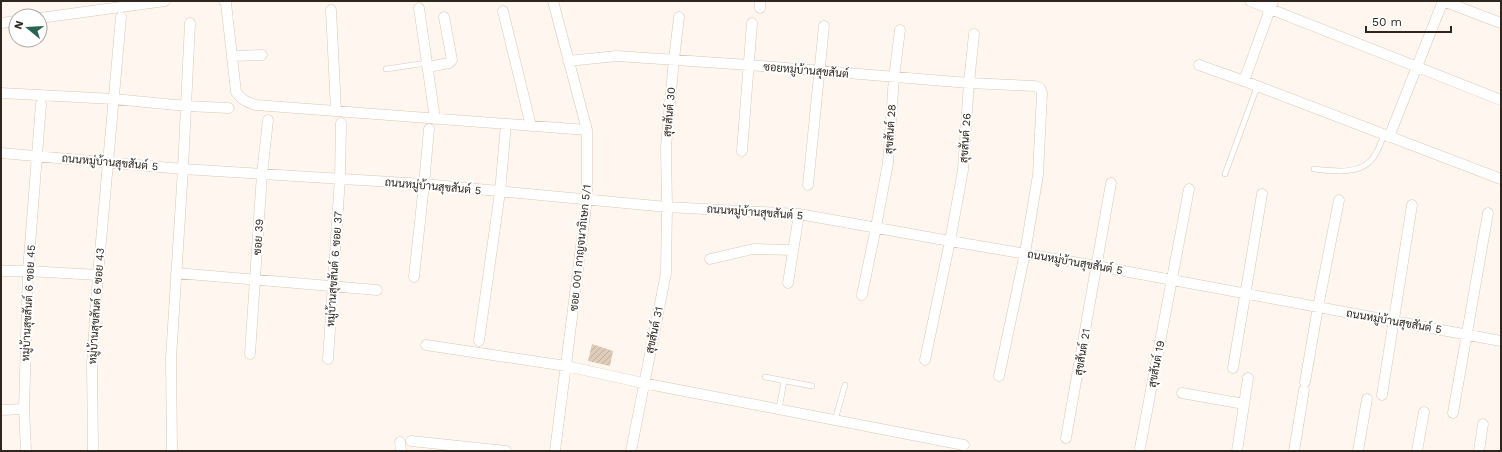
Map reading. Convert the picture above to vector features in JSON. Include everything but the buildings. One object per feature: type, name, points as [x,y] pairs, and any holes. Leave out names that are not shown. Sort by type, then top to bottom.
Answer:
[{"type":"street","points":[[48,17],[165,1]]},
{"type":"street","points":[[224,1],[226,3],[236,92],[245,102],[256,105],[587,130]]},
{"type":"street","name":"ซอย 001 กาญจนาภิเษก 5/1","points":[[553,1],[587,130],[587,199],[555,451]]},
{"type":"street","points":[[1250,1],[1272,5],[1501,100]]},
{"type":"street","points":[[1386,136],[1443,1],[1501,23]]},
{"type":"street","points":[[1244,81],[1272,5]]},
{"type":"street","points":[[419,8],[435,119]]},
{"type":"street","points":[[331,10],[336,111]]},
{"type":"street","points":[[503,11],[531,126]]},
{"type":"street","name":"หมู่บ้านสุขสันต์ 6 ซอย 43","points":[[93,451],[92,363],[98,276],[121,17]]},
{"type":"street","points":[[428,65],[449,63],[452,60],[444,17]]},
{"type":"street","name":"สุขสันต์ 30","points":[[667,207],[666,147],[674,59],[680,17]]},
{"type":"street","points":[[172,451],[170,358],[183,169],[190,23]]},
{"type":"street","points":[[742,151],[752,23]]},
{"type":"street","points":[[808,185],[824,26]]},
{"type":"street","name":"สุขสันต์ 28","points":[[862,295],[888,163],[894,77],[900,30]]},
{"type":"street","name":"สุขสันต์ 26","points":[[925,360],[963,170],[974,34]]},
{"type":"street","points":[[232,56],[262,55]]},
{"type":"street","name":"ซอยหมู่บ้านสุขสันต์","points":[[568,61],[617,56],[674,59],[969,83],[1035,86],[1040,88],[1042,93],[1038,175],[1025,254]]},
{"type":"street","points":[[1198,65],[1244,81],[1501,179]]},
{"type":"street","points":[[1,93],[114,99],[186,106],[229,108]]},
{"type":"street","name":"หมู่บ้านสุขสันต์ 6 ซอย 45","points":[[26,451],[24,409],[28,271],[41,104]]},
{"type":"street","name":"ซอย 39","points":[[250,354],[262,174],[268,120]]},
{"type":"street","name":"หมู่บ้านสุขสันต์ 6 ซอย 37","points":[[328,359],[340,178],[341,123]]},
{"type":"street","points":[[479,341],[500,192],[506,124]]},
{"type":"street","points":[[414,277],[429,130]]},
{"type":"street","name":"ถนนหมู่บ้านสุขสันต์ 5","points":[[1,153],[183,169],[424,184],[667,207],[799,214],[1097,266],[1501,341]]},
{"type":"street","name":"สุขสันต์ 21","points":[[1066,438],[1111,183]]},
{"type":"street","name":"สุขสันต์ 19","points":[[1140,448],[1189,189]]},
{"type":"street","points":[[1233,368],[1244,294],[1262,194]]},
{"type":"street","points":[[1294,451],[1318,307],[1339,200]]},
{"type":"street","points":[[1382,395],[1412,205]]},
{"type":"street","name":"สุขสันต์ 31","points":[[631,451],[643,383],[666,273],[667,207]]},
{"type":"street","points":[[1453,413],[1488,213]]},
{"type":"street","points":[[788,283],[799,214]]},
{"type":"street","points":[[710,259],[753,249],[793,250]]},
{"type":"street","points":[[999,376],[1025,254]]},
{"type":"street","points":[[1,271],[28,271],[98,276]]},
{"type":"street","points":[[176,273],[377,290]]},
{"type":"street","points":[[426,345],[566,366],[643,383],[964,445]]},
{"type":"street","points":[[1237,451],[1248,378]]},
{"type":"street","points":[[1182,393],[1244,404]]},
{"type":"street","points":[[1358,451],[1367,399]]},
{"type":"street","points":[[1,410],[24,409]]},
{"type":"street","points":[[1417,451],[1424,412]]},
{"type":"street","points":[[1479,451],[1483,424]]},
{"type":"street","points":[[411,441],[506,451]]},
{"type":"lane","points":[[386,69],[428,65]]},
{"type":"lane","points":[[1225,174],[1257,87]]},
{"type":"lane","points":[[1314,169],[1343,172],[1367,164],[1374,157],[1386,136]]},
{"type":"lane","points":[[765,377],[812,386]]},
{"type":"lane","points":[[779,409],[784,381]]},
{"type":"lane","points":[[835,420],[845,385]]}]
